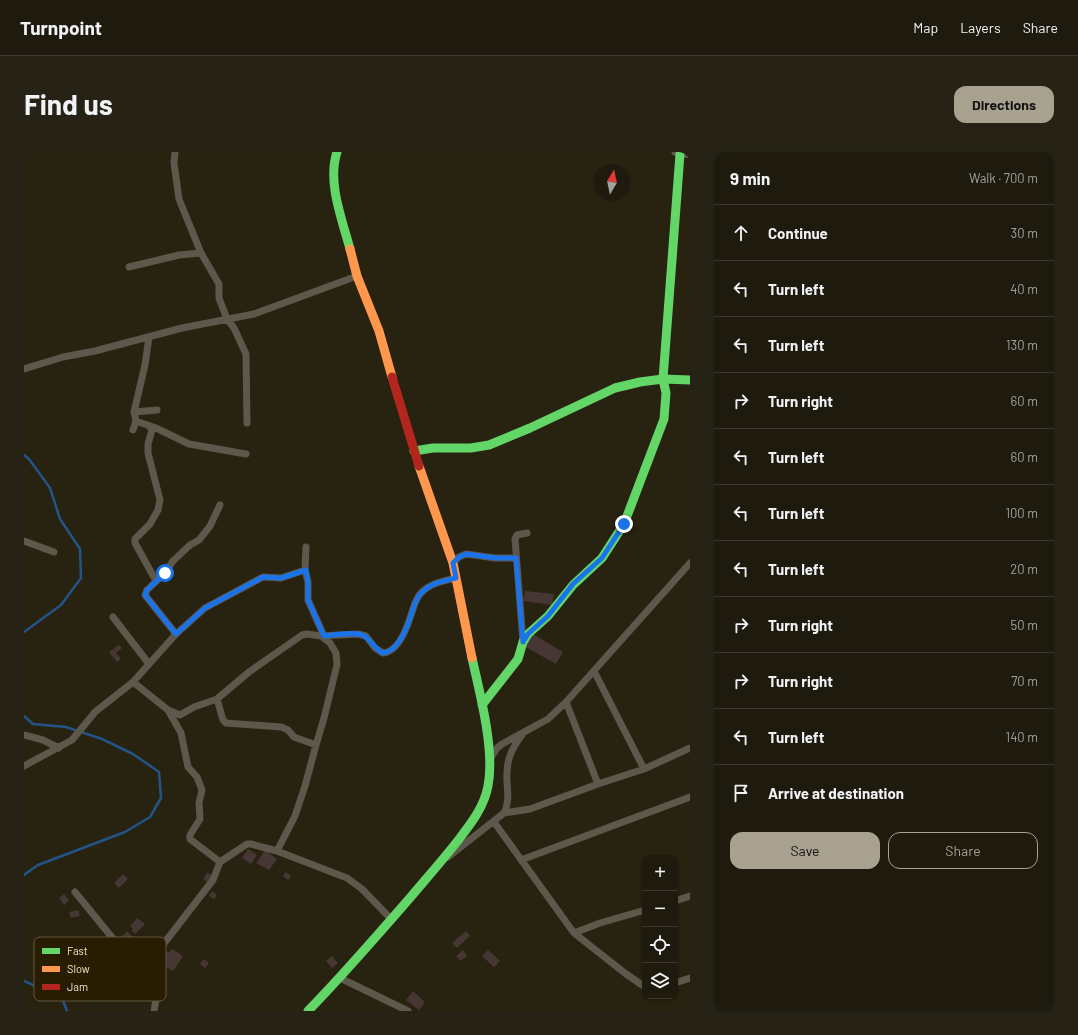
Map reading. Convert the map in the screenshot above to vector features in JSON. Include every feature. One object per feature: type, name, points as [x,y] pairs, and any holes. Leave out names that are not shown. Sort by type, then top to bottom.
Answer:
[{"type":"street","points":[[175,152],[174,163],[179,199],[201,253],[219,284],[219,298],[227,319],[234,328],[246,354],[248,423]]},
{"type":"street","points":[[308,1011],[392,920],[476,817],[488,788],[490,775],[490,760],[482,705],[453,563],[414,451],[378,331],[357,276],[336,194],[334,161],[337,152]]},
{"type":"street","points":[[482,705],[518,659],[523,642],[528,634],[548,616],[573,584],[602,558],[624,524],[664,419],[666,393],[663,379],[678,153],[690,155]]},
{"type":"street","points":[[129,267],[179,255],[201,253]]},
{"type":"street","points":[[24,369],[63,358],[149,338],[182,328],[254,314],[357,276]]},
{"type":"street","points":[[134,430],[136,421],[134,412],[146,365],[149,338]]},
{"type":"street","points":[[414,451],[433,448],[471,448],[490,445],[615,388],[640,382],[663,379],[690,380]]},
{"type":"street","points":[[134,412],[157,410]]},
{"type":"street","points":[[136,421],[156,428],[189,444],[246,454]]},
{"type":"street","points":[[150,426],[152,430],[148,444],[148,453],[160,500],[158,510],[150,524],[135,538],[135,543],[156,582]]},
{"type":"street","points":[[176,634],[145,595],[147,590],[165,573],[173,561],[190,545],[199,540],[210,526],[220,505]]},
{"type":"street","points":[[523,642],[515,537],[517,535],[527,533]]},
{"type":"street","points":[[24,541],[54,552]]},
{"type":"street","points":[[277,851],[295,816],[305,786],[337,665],[336,654],[330,643],[322,636],[308,600],[306,547]]},
{"type":"street","points":[[453,563],[459,557],[466,554],[496,558],[516,558]]},
{"type":"street","points":[[490,760],[497,748],[502,744],[523,734],[548,719],[566,702],[690,563]]},
{"type":"street","points":[[24,766],[72,740],[95,712],[133,682],[176,634],[205,608],[263,577],[281,578],[306,570]]},
{"type":"street","points":[[133,682],[168,710],[180,714],[194,707],[217,699],[248,672],[296,638],[307,634],[322,636],[358,634],[366,636],[375,648],[382,653],[391,651],[398,644],[416,601],[421,593],[435,584],[456,578]]},
{"type":"street","points":[[113,617],[149,664]]},
{"type":"street","points":[[330,643],[337,634]]},
{"type":"street","points":[[594,671],[644,769]]},
{"type":"street","points":[[217,699],[223,720],[226,724],[281,727],[288,730],[294,737],[316,745]]},
{"type":"street","points":[[566,702],[598,784]]},
{"type":"street","points":[[168,710],[181,733],[188,767],[197,777],[202,790],[199,803],[200,819],[190,835],[190,839],[220,862]]},
{"type":"street","points":[[440,863],[504,813],[509,799],[507,773],[509,758],[513,748],[523,734]]},
{"type":"street","points":[[24,735],[43,740],[59,748]]},
{"type":"street","points":[[504,813],[530,809],[644,769],[690,748]]},
{"type":"street","points":[[521,860],[690,797]]},
{"type":"street","points":[[494,822],[574,933],[626,974],[642,984]]},
{"type":"street","points":[[166,941],[213,880],[220,862],[247,844],[277,851],[347,878],[362,889],[392,920]]},
{"type":"street","points":[[75,892],[112,937]]},
{"type":"street","points":[[678,900],[690,896]]},
{"type":"street","points":[[574,933],[600,923],[642,911]]},
{"type":"street","points":[[340,978],[408,1011]]},
{"type":"street","points":[[678,981],[690,978]]},
{"type":"street","points":[[154,1011],[156,1001]]},
{"type":"building","points":[[525,591],[554,594],[552,605],[523,601]]},
{"type":"building","points":[[531,633],[563,652],[556,664],[524,646]]},
{"type":"building","points":[[119,645],[122,648],[116,653],[121,659],[117,662],[109,652]]},
{"type":"building","points":[[248,849],[257,855],[251,864],[242,858]]},
{"type":"building","points":[[265,850],[277,859],[269,870],[256,863]]},
{"type":"building","points":[[286,872],[291,876],[288,880],[283,876]]},
{"type":"building","points":[[207,873],[212,875],[208,882],[203,879]]},
{"type":"building","points":[[123,874],[128,879],[119,888],[114,883]]},
{"type":"building","points":[[212,891],[217,895],[214,899],[209,896]]},
{"type":"building","points":[[64,894],[69,900],[64,905],[59,898]]},
{"type":"building","points":[[78,910],[80,916],[71,918],[69,912]]},
{"type":"building","points":[[137,918],[145,924],[135,934],[131,930],[133,929],[130,926]]},
{"type":"building","points":[[127,931],[133,937],[122,937]]},
{"type":"building","points":[[466,931],[470,936],[457,948],[452,943]]},
{"type":"building","points":[[172,949],[183,956],[173,971],[166,967],[166,953],[167,951],[169,953]]},
{"type":"building","points":[[463,950],[467,956],[460,961],[456,956]]},
{"type":"building","points":[[488,950],[500,961],[494,967],[482,956]]},
{"type":"building","points":[[332,956],[338,963],[332,968],[326,961]]},
{"type":"building","points":[[204,959],[209,963],[205,968],[200,964]]},
{"type":"building","points":[[413,991],[425,1002],[419,1010],[406,1000]]},
{"type":"waterway","points":[[24,455],[29,459],[50,488],[60,519],[80,549],[81,578],[61,605],[24,632]]},
{"type":"waterway","points":[[24,716],[33,724],[66,727],[102,739],[133,754],[159,772],[161,798],[150,817],[125,832],[38,865],[24,875]]},
{"type":"waterway","points":[[24,981],[34,985]]},
{"type":"waterway","points":[[63,1001],[67,1011]]},
{"type":"traffic: fast","points":[[337,152],[334,164],[335,188],[350,249]]},
{"type":"traffic: fast","points":[[414,451],[433,448],[471,448],[489,445],[530,428],[615,388],[640,382],[663,379],[680,154]]},
{"type":"traffic: fast","points":[[482,705],[518,659],[523,642],[528,634],[548,616],[573,585],[602,558],[624,524],[664,419],[666,393],[663,379],[690,380]]},
{"type":"traffic: fast","points":[[308,1011],[359,956],[439,864],[480,809],[488,786],[490,756],[486,722],[472,658]]},
{"type":"traffic: slow","points":[[350,249],[357,276],[379,331],[392,377]]},
{"type":"traffic: slow","points":[[419,466],[453,563],[472,658]]},
{"type":"traffic: jam","points":[[392,377],[419,466]]},
{"type":"route","points":[[165,573],[147,590],[145,595],[176,634],[205,608],[263,577],[276,579],[306,570],[309,604],[324,636],[337,634],[358,634],[366,636],[375,648],[382,653],[387,653],[398,644],[416,601],[421,593],[428,587],[456,578],[453,563],[459,557],[466,554],[496,558],[516,558],[523,642],[528,634],[548,616],[573,584],[602,558],[624,524]]}]
